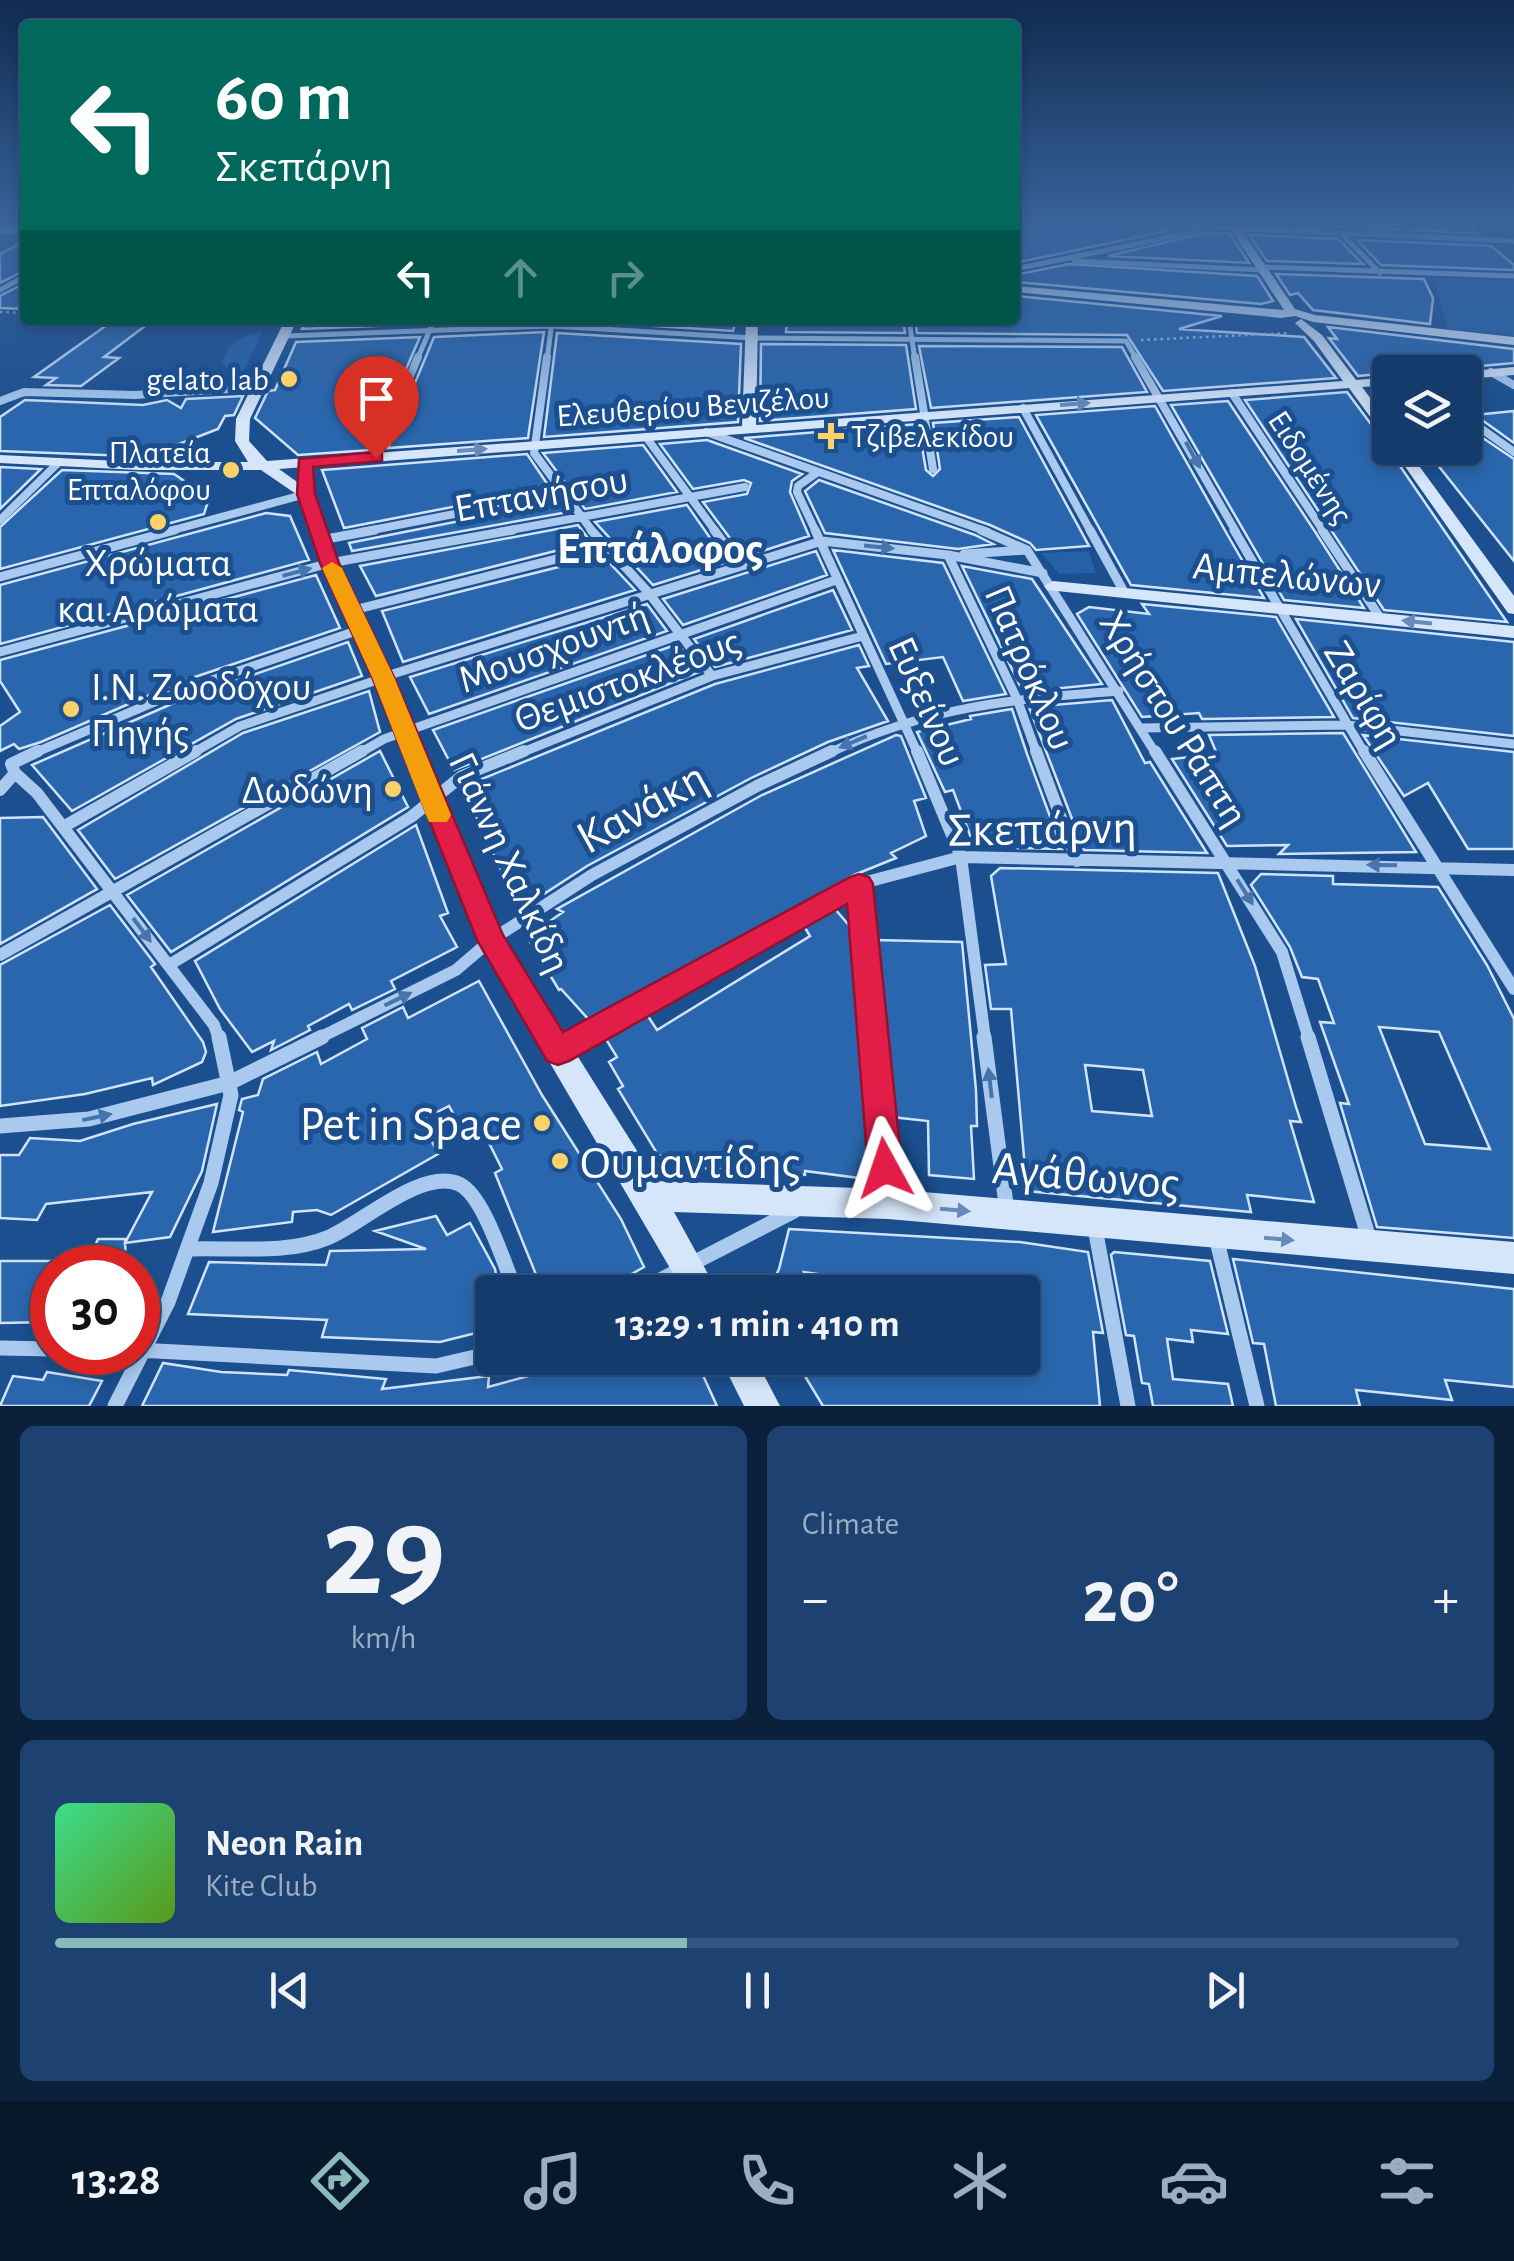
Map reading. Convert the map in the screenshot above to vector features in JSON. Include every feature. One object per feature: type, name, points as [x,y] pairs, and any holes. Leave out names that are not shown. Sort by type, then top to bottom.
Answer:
[{"type":"main road","points":[[1033,291],[1286,313]]},
{"type":"main road","points":[[1274,291],[1288,321],[1514,341]]},
{"type":"main road","points":[[1307,321],[1372,410]]},
{"type":"main road","points":[[290,325],[240,428],[244,447],[262,466],[306,494]]},
{"type":"main road","points":[[748,429],[752,325]]},
{"type":"main road","points":[[1482,373],[1514,370]]},
{"type":"main road","name":"Ελευθερίου Βενιζέλου","points":[[0,459],[262,466],[1372,381]]},
{"type":"main road","name":"Γιάννη Χαλκίδη","points":[[304,463],[306,494],[330,563],[383,678],[491,940],[692,1275]]},
{"type":"main road","points":[[1411,465],[1514,609]]},
{"type":"main road","name":"Αμπελώνων","points":[[1049,580],[1280,610],[1514,632]]},
{"type":"main road","name":"Αγάθωνος","points":[[648,1196],[888,1204],[1514,1258]]},
{"type":"main road","points":[[746,1375],[763,1406]]},
{"type":"street","points":[[376,458],[432,325]]},
{"type":"street","points":[[285,336],[516,325]]},
{"type":"street","points":[[551,325],[533,446],[536,458],[712,676]]},
{"type":"street","points":[[578,325],[753,338],[1126,342]]},
{"type":"street","points":[[910,325],[934,469]]},
{"type":"street","name":"Ζαρίφη","points":[[1126,342],[1348,725],[1514,989]]},
{"type":"street","points":[[1491,372],[1514,384]]},
{"type":"street","points":[[0,401],[24,392],[135,395],[259,386]]},
{"type":"street","name":"Ειδομένης","points":[[1232,392],[1381,619]]},
{"type":"street","points":[[1023,408],[1124,592]]},
{"type":"street","points":[[1482,429],[1514,452]]},
{"type":"street","name":"Χρήστου Ράπτη","points":[[706,432],[1013,540],[1027,550],[1285,959],[1372,1248]]},
{"type":"street","points":[[646,437],[686,497],[740,564]]},
{"type":"street","points":[[0,520],[59,462]]},
{"type":"street","name":"Ευξείνου","points":[[818,472],[797,490],[904,721],[961,857],[1007,1214]]},
{"type":"street","name":"Επτανήσου","points":[[0,652],[330,563],[745,487]]},
{"type":"street","points":[[322,540],[562,493]]},
{"type":"street","points":[[0,577],[306,494]]},
{"type":"street","points":[[63,827],[240,726],[648,592],[822,541],[948,555],[1049,580]]},
{"type":"street","points":[[0,790],[9,767],[180,691],[355,620],[604,547]]},
{"type":"street","points":[[948,555],[1027,550]]},
{"type":"street","name":"Πατρόκλου","points":[[948,555],[1017,699],[1077,861]]},
{"type":"street","name":"Μουσχουντή","points":[[0,955],[404,731],[836,580]]},
{"type":"street","name":"Θεμιστοκλέους","points":[[169,965],[411,818],[462,776],[712,676],[863,636]]},
{"type":"street","name":"Κανάκη","points":[[0,1126],[89,1120],[229,1083],[450,972],[491,940],[592,875],[710,810],[806,762],[904,721],[1017,699],[1119,691]]},
{"type":"street","points":[[1141,728],[1348,725],[1514,744]]},
{"type":"street","points":[[9,767],[37,793],[214,1024],[229,1083],[226,1126],[190,1249],[160,1311]]},
{"type":"street","name":"Σκεπάρνη","points":[[558,1051],[859,884],[961,857],[1514,870]]},
{"type":"street","points":[[859,884],[888,1204]]},
{"type":"street","points":[[190,1249],[318,1242],[420,1186],[446,1180],[458,1182],[474,1198],[508,1275]]},
{"type":"street","points":[[702,1275],[813,1201]]},
{"type":"street","points":[[1094,1222],[1128,1406]]},
{"type":"street","points":[[1215,1233],[1258,1406]]},
{"type":"street","points":[[0,1348],[30,1349]]},
{"type":"street","points":[[160,1351],[436,1366],[475,1357]]},
{"type":"street","points":[[115,1406],[129,1375]]},
{"type":"path","points":[[1126,342],[1266,332],[1318,338]]},
{"type":"shaded area","points":[[1437,291],[1514,291],[1514,336],[1447,329]]},
{"type":"shaded area","points":[[263,332],[238,381],[227,382],[231,375],[222,362],[228,349],[249,334]]},
{"type":"shaded area","points":[[1089,551],[1096,573],[1059,574],[1041,553]]},
{"type":"building","points":[[20,291],[20,309],[0,308],[0,296]]},
{"type":"building","points":[[1111,291],[1266,291],[1273,301],[1261,304]]},
{"type":"building","points":[[1287,291],[1430,291],[1433,298],[1430,324],[1313,310],[1298,293],[1290,295]]},
{"type":"building","points":[[1020,296],[1222,316],[1179,329],[1304,337],[1336,378],[1163,391],[1127,335],[917,333],[916,325],[1020,325]]},
{"type":"building","points":[[107,325],[146,325],[104,357],[119,358],[81,386],[46,385],[56,378],[34,377]]},
{"type":"building","points":[[304,325],[400,325],[302,329]]},
{"type":"building","points":[[638,325],[735,325],[733,331]]},
{"type":"building","points":[[787,325],[904,325],[905,333],[786,332]]},
{"type":"building","points":[[1328,327],[1514,349],[1514,363],[1482,366],[1482,355],[1372,355],[1372,375],[1358,376],[1329,338],[1337,339]]},
{"type":"building","points":[[544,332],[528,438],[388,448],[434,337]]},
{"type":"building","points":[[557,333],[741,344],[738,422],[544,437]]},
{"type":"building","points":[[420,337],[371,450],[298,455],[255,418],[268,391],[275,390],[296,342]]},
{"type":"building","points":[[761,344],[906,345],[916,409],[760,421]]},
{"type":"building","points":[[919,346],[1122,347],[1147,392],[931,408]]},
{"type":"building","points":[[1347,392],[1372,426],[1372,465],[1399,465],[1507,622],[1384,610],[1245,400]]},
{"type":"building","points":[[243,396],[234,415],[225,416],[218,429],[166,449],[181,458],[0,451],[0,417],[25,400],[143,405],[167,400],[181,408],[186,399]]},
{"type":"building","points":[[1228,401],[1364,608],[1284,600],[1171,405]]},
{"type":"building","points":[[1155,406],[1264,598],[1131,585],[1036,415]]},
{"type":"building","points":[[1514,411],[1514,443],[1482,420],[1482,414]]},
{"type":"building","points":[[1019,417],[1089,546],[1036,550],[1030,543],[990,525],[744,438],[918,424],[926,470],[933,476],[940,469],[933,423]]},
{"type":"building","points":[[1482,437],[1514,459],[1514,561],[1438,465],[1482,465]]},
{"type":"building","points":[[707,440],[802,474],[792,481],[790,492],[809,536],[744,557],[703,502],[747,494],[751,483],[744,480],[693,489],[660,444]]},
{"type":"building","points":[[643,445],[677,492],[585,509],[543,453]]},
{"type":"building","points":[[527,454],[550,488],[344,528],[322,470]]},
{"type":"building","points":[[0,467],[41,469],[0,509]]},
{"type":"building","points":[[62,470],[174,474],[209,498],[204,514],[0,569],[0,527]]},
{"type":"building","points":[[819,480],[993,544],[958,549],[825,533],[805,491]]},
{"type":"building","points":[[560,501],[568,512],[352,551],[349,543]]},
{"type":"building","points":[[687,505],[727,562],[653,585],[595,522]]},
{"type":"building","points":[[266,513],[290,516],[309,560],[0,644],[0,585]]},
{"type":"building","points":[[578,525],[591,542],[376,596],[360,566]]},
{"type":"building","points":[[833,550],[943,563],[1006,694],[963,701],[943,657],[886,664]]},
{"type":"building","points":[[816,551],[827,575],[683,625],[663,599]]},
{"type":"building","points":[[603,556],[635,590],[403,662],[382,611]]},
{"type":"building","points":[[962,566],[1032,579],[1102,684],[1023,692]]},
{"type":"building","points":[[316,575],[340,628],[177,683],[41,742],[19,749],[14,744],[0,751],[0,726],[20,712],[0,681],[0,660]]},
{"type":"building","points":[[833,590],[852,630],[715,667],[694,639]]},
{"type":"building","points":[[647,604],[667,631],[429,714],[410,677]]},
{"type":"building","points":[[1142,604],[1276,617],[1334,717],[1202,719],[1199,713],[1142,717],[1077,614],[1089,607],[1149,614]]},
{"type":"building","points":[[1296,619],[1514,642],[1514,736],[1353,718]]},
{"type":"building","points":[[348,642],[362,676],[236,719],[72,811],[32,765],[183,699]]},
{"type":"building","points":[[678,644],[699,672],[454,770],[433,730]]},
{"type":"building","points":[[859,645],[869,666],[857,668],[888,721],[828,742],[753,777],[587,866],[533,901],[512,894],[463,788],[467,785],[715,684]]},
{"type":"building","points":[[369,691],[380,732],[115,879],[78,830],[243,733]]},
{"type":"building","points":[[1112,700],[1145,763],[1150,762],[1207,853],[1084,850],[1029,707]]},
{"type":"building","points":[[1012,709],[1062,849],[1019,848],[1025,842],[973,843],[953,790],[945,792],[917,732],[971,719],[970,716]]},
{"type":"building","points":[[1343,733],[1416,852],[1279,854],[1288,845],[1227,846],[1172,759],[1217,754],[1209,735]]},
{"type":"building","points":[[1363,735],[1514,752],[1514,849],[1468,849],[1428,783],[1404,796]]},
{"type":"building","points":[[901,736],[926,798],[914,801],[926,836],[891,853],[896,858],[854,875],[590,1021],[559,990],[527,937],[563,912],[557,909],[762,795]]},
{"type":"building","points":[[380,751],[408,807],[171,952],[127,895]]},
{"type":"building","points":[[43,817],[97,889],[0,944],[0,818]]},
{"type":"building","points":[[416,825],[448,913],[440,916],[457,947],[391,981],[395,989],[352,1010],[349,1004],[271,1050],[274,1041],[252,1052],[220,1009],[195,961]]},
{"type":"building","points":[[1000,868],[1218,873],[1255,966],[1301,1122],[1290,1121],[1314,1202],[1247,1195],[1251,1212],[1027,1191],[1011,1009],[991,1009],[985,965],[1006,964],[991,876]],"holes":[[[1085,1065],[1143,1070],[1152,1116],[1092,1111]]]},
{"type":"building","points":[[1261,874],[1333,876],[1333,884],[1438,887],[1487,965],[1514,1019],[1514,1238],[1377,1227],[1340,1103],[1349,1104],[1320,1022],[1334,1023],[1318,979],[1302,977],[1290,947],[1251,885]],"holes":[[[1379,1027],[1439,1032],[1490,1149],[1425,1144]]]},
{"type":"building","points":[[110,905],[155,964],[151,967],[203,1042],[206,1052],[202,1062],[153,1085],[152,1078],[85,1094],[0,1106],[0,965]]},
{"type":"building","points":[[835,909],[853,930],[869,1115],[867,1179],[805,1171],[805,1175],[708,1169],[658,1155],[618,1089],[623,1086],[609,1062],[617,1057],[604,1036],[646,1013],[657,1030],[810,936],[804,926]]},
{"type":"building","points":[[874,940],[962,942],[976,1090],[977,1126],[971,1126],[974,1179],[929,1175],[928,1121],[892,1117]]},
{"type":"building","points":[[479,981],[542,1095],[621,1219],[644,1267],[630,1275],[536,1275],[495,1173],[502,1169],[483,1131],[467,1139],[449,1106],[422,1120],[438,1154],[331,1215],[317,1210],[293,1212],[292,1222],[213,1232],[243,1112],[239,1110],[242,1099],[258,1095],[263,1079],[317,1052],[321,1064],[367,1039],[362,1028],[403,1007],[408,1018]]},
{"type":"building","points":[[217,1104],[202,1171],[170,1237],[125,1243],[152,1192],[46,1204],[37,1220],[0,1218],[0,1155],[19,1155],[30,1138],[80,1141]]},
{"type":"building","points":[[436,1216],[447,1235],[470,1223],[496,1275],[475,1275],[475,1333],[440,1342],[322,1337],[327,1320],[188,1314],[209,1262],[326,1265],[330,1251],[426,1249],[375,1231]]},
{"type":"building","points":[[789,1229],[1020,1242],[1088,1252],[1103,1333],[1093,1332],[1100,1406],[823,1406],[804,1375],[1040,1375],[1040,1275],[776,1275]]},
{"type":"building","points":[[98,1239],[125,1239],[125,1245],[95,1245]]},
{"type":"building","points":[[1114,1252],[1210,1261],[1228,1334],[1191,1330],[1193,1342],[1167,1339],[1173,1379],[1228,1384],[1233,1406],[1153,1406],[1149,1384],[1142,1383],[1134,1336],[1126,1335],[1111,1255]]},
{"type":"building","points":[[1233,1259],[1514,1289],[1514,1387],[1445,1380],[1452,1400],[1356,1390],[1360,1406],[1276,1406],[1264,1344],[1253,1343]]},
{"type":"building","points":[[0,1261],[30,1261],[30,1322],[0,1323]]},
{"type":"building","points":[[163,1363],[221,1372],[287,1375],[289,1370],[386,1379],[382,1389],[489,1376],[488,1387],[532,1375],[703,1375],[717,1406],[142,1406]]},
{"type":"building","points":[[46,1375],[65,1375],[102,1381],[89,1406],[0,1406],[13,1376],[43,1380]]},
{"type":"slow traffic","points":[[332,568],[383,677],[438,815]]},
{"type":"place","name":"gelato lab","points":[[289,379]]},
{"type":"place","name":"Τζιβελεκίδου","points":[[831,436]]},
{"type":"place","name":"Πλατεία Επταλόφου","points":[[231,470]]},
{"type":"place","name":"Χρώματα και Αρώματα","points":[[158,522]]},
{"type":"place","name":"Ι.Ν. Ζωοδόχου Πηγής","points":[[71,709]]},
{"type":"place","name":"Δωδώνη","points":[[393,789]]},
{"type":"place","name":"Pet in Space","points":[[542,1123]]},
{"type":"place","name":"Ουμαντίδης","points":[[560,1161]]},
{"type":"district","name":"Επτάλοφος","points":[[660,547]]},
{"type":"route","points":[[376,458],[304,463],[306,494],[330,563],[383,677],[491,940],[558,1051],[859,884],[885,1168]]}]
